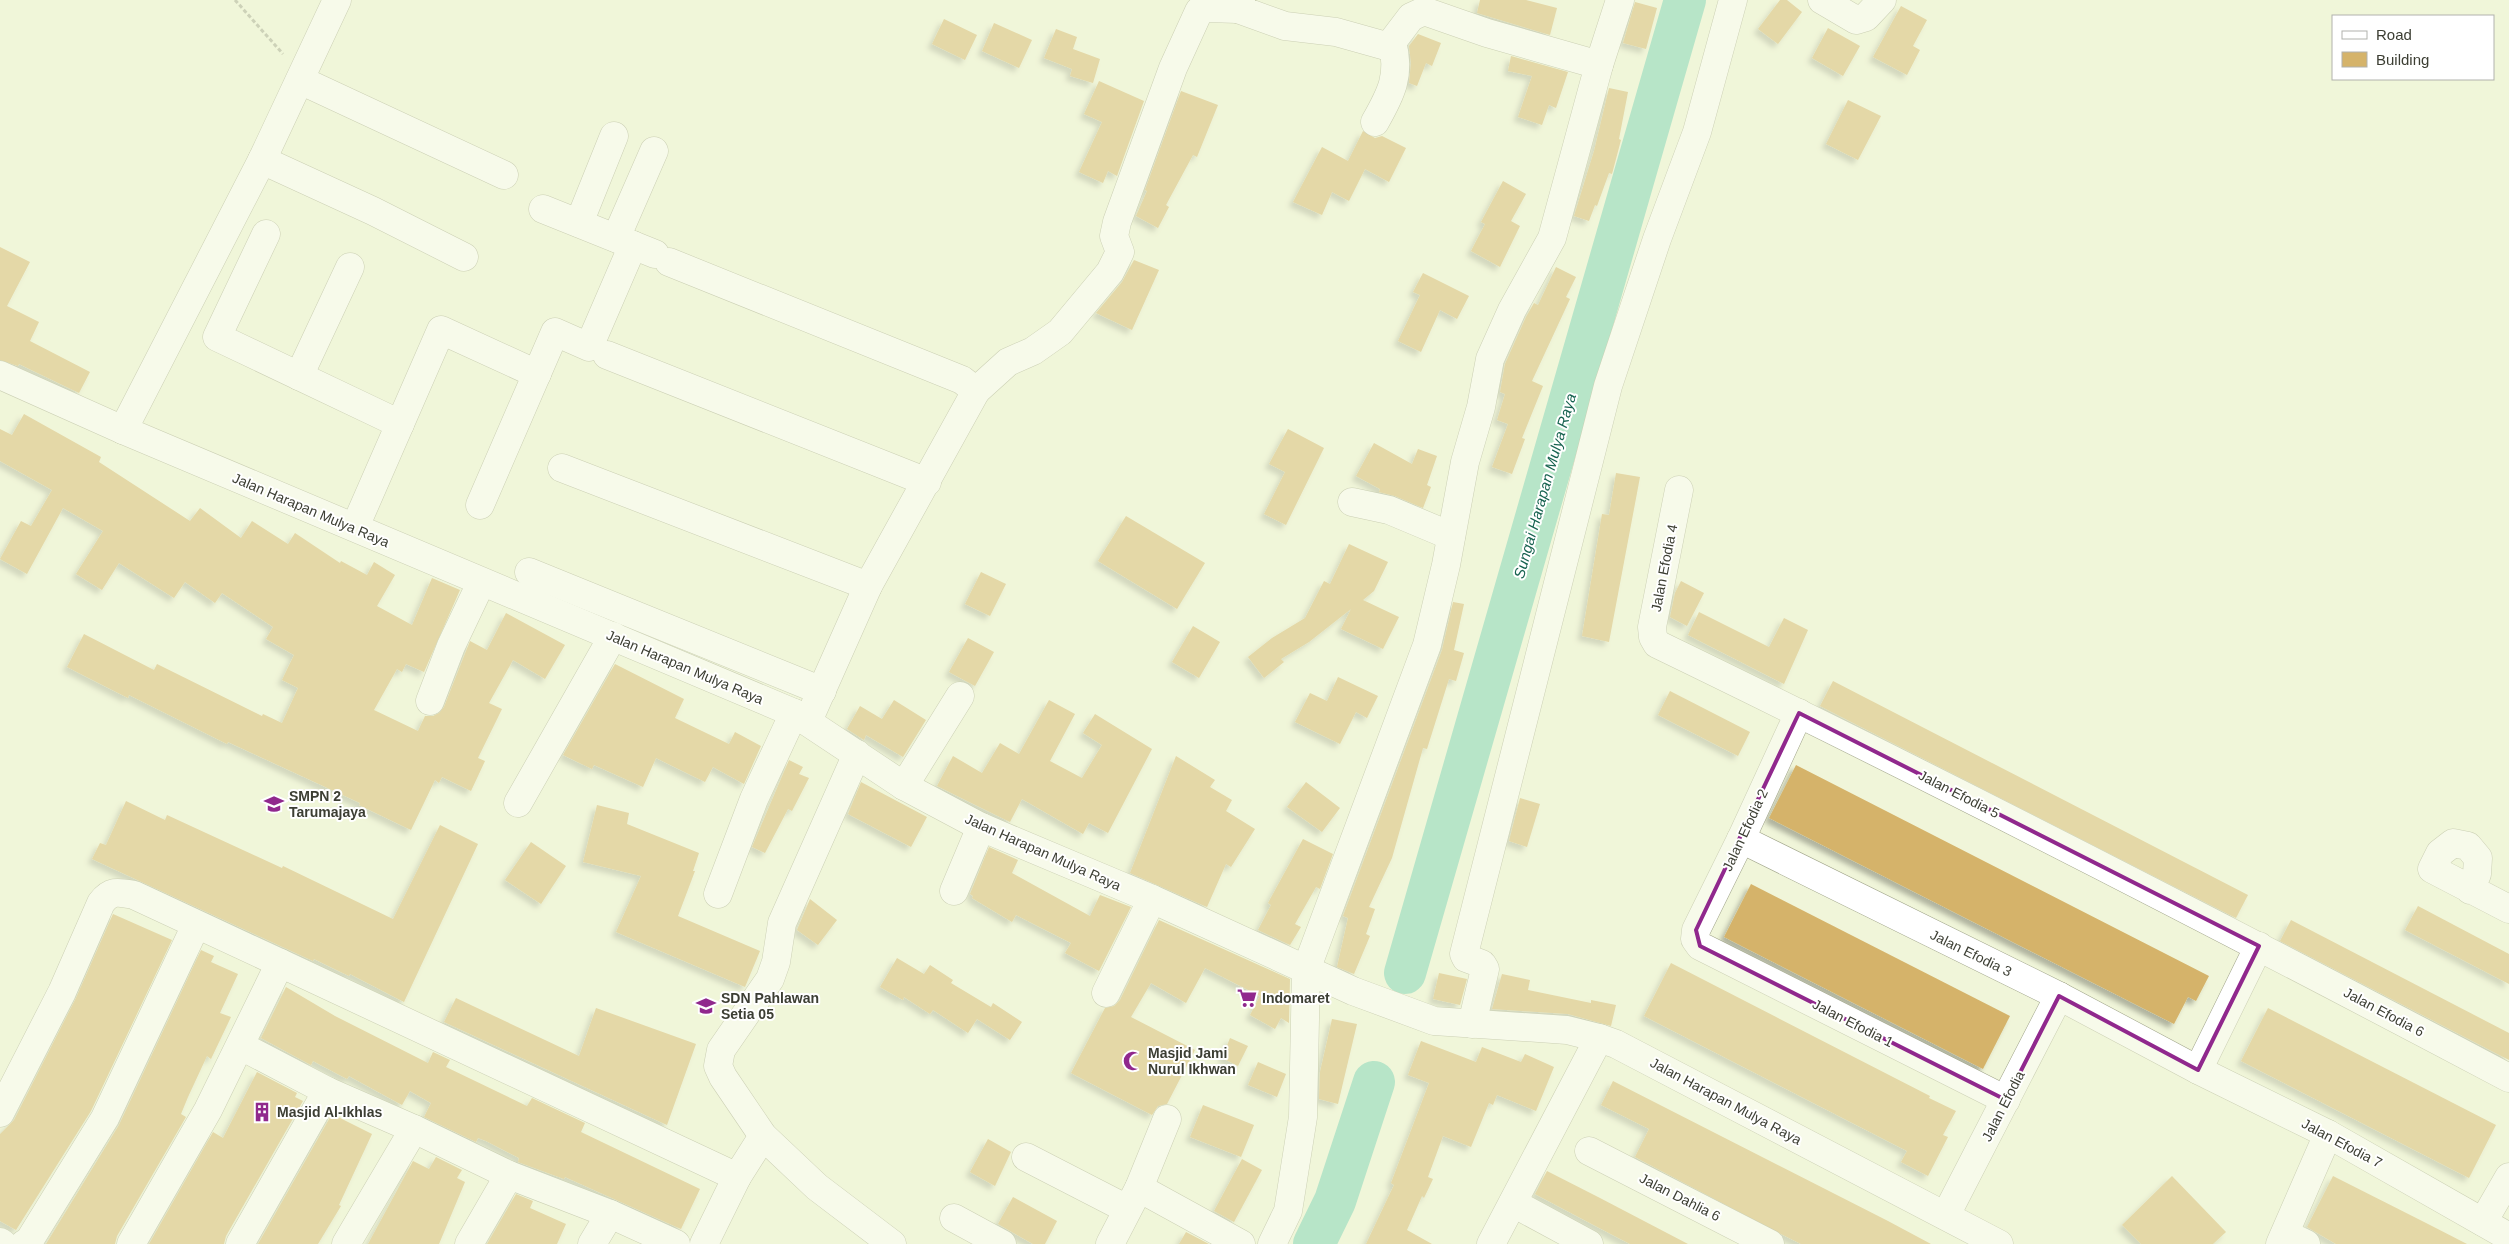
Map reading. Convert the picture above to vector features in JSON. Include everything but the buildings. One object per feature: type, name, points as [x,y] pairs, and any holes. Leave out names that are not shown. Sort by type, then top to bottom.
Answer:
[{"type":"street","points":[[123,430],[262,160],[337,0]]},
{"type":"street","points":[[1272,1244],[1288,1210],[1303,1117],[1306,970],[1427,645],[1451,536],[1464,462],[1481,407],[1490,359],[1512,310],[1552,238],[1599,65],[1620,0]]},
{"type":"street","points":[[1472,1024],[1485,969],[1482,964],[1466,958],[1464,954],[1558,582],[1608,386],[1657,239],[1697,132],[1733,0]]},
{"type":"street","points":[[1822,0],[1856,20],[1866,17],[1882,0]]},
{"type":"street","points":[[718,894],[754,799],[801,717],[822,691],[868,586],[976,391],[1008,362],[1033,350],[1060,332],[1114,266],[1120,252],[1114,236],[1117,222],[1173,68],[1199,11],[1204,8],[1240,4],[1285,26],[1336,32],[1382,46],[1392,42],[1411,17],[1424,11],[1487,33],[1599,65]]},
{"type":"street","points":[[1375,122],[1388,99],[1394,80],[1397,61],[1392,42]]},
{"type":"street","points":[[300,80],[504,175]]},
{"type":"street","points":[[579,223],[614,136]]},
{"type":"street","points":[[480,505],[555,332],[589,347],[643,250],[654,151]]},
{"type":"street","points":[[262,160],[373,211],[464,257]]},
{"type":"street","points":[[543,209],[962,380],[976,391]]},
{"type":"street","points":[[266,234],[218,337],[400,424]]},
{"type":"street","points":[[299,376],[350,267]]},
{"type":"street","points":[[354,527],[441,330],[537,374]]},
{"type":"street","points":[[607,354],[927,482]]},
{"type":"street","name":"Jalan Harapan Mulya Raya","points":[[0,375],[123,430],[354,527],[481,583],[613,636],[801,717],[904,786],[981,827],[1152,899],[1353,991],[1434,1021],[1567,1030],[1599,1038],[1628,1050],[1999,1244]]},
{"type":"street","points":[[562,468],[868,586]]},
{"type":"street","name":"Jalan Efodia 4","points":[[1657,644],[1653,638],[1652,627],[1678,490]]},
{"type":"street","points":[[1352,502],[1388,510],[1451,536]]},
{"type":"street","points":[[529,572],[822,691]]},
{"type":"street","points":[[430,701],[448,653],[481,583]]},
{"type":"street","points":[[518,802],[613,636]]},
{"type":"street","name":"Jalan Efodia 5","points":[[1657,644],[1799,713],[2259,946]]},
{"type":"street","points":[[904,786],[960,696]]},
{"type":"street","name":"Jalan Efodia 2","points":[[1700,946],[1695,939],[1696,930],[1742,839],[1799,713]]},
{"type":"street","points":[[857,754],[782,923],[776,962],[770,979],[721,1050],[718,1066],[723,1077],[763,1136],[817,1187],[892,1244]]},
{"type":"street","points":[[954,891],[981,827]]},
{"type":"street","name":"Jalan Efodia 3","points":[[1742,839],[2059,996],[2198,1070]]},
{"type":"street","points":[[2470,890],[2509,909]]},
{"type":"street","points":[[0,1113],[62,992],[100,903],[107,894],[116,891],[134,895],[737,1177]]},
{"type":"street","points":[[1106,993],[1152,899]]},
{"type":"street","points":[[24,1244],[30,1241],[105,1118],[196,925]]},
{"type":"street","name":"Jalan Efodia 1","points":[[1700,946],[2006,1100]]},
{"type":"street","points":[[2198,1070],[2259,946]]},
{"type":"street","name":"Jalan Efodia 6","points":[[2259,946],[2509,1078]]},
{"type":"street","points":[[131,1244],[208,1110],[280,963]]},
{"type":"street","name":"Jalan Efodia","points":[[1946,1215],[2059,996]]},
{"type":"street","points":[[1491,1244],[1599,1038]]},
{"type":"street","points":[[241,1046],[327,1091],[414,1129],[509,1174],[610,1214],[676,1244]]},
{"type":"street","name":"Jalan Efodia 7","points":[[2198,1070],[2328,1134],[2509,1237]]},
{"type":"street","points":[[240,1244],[327,1091]]},
{"type":"street","points":[[1110,1244],[1133,1199],[1167,1120]]},
{"type":"street","points":[[346,1244],[414,1129]]},
{"type":"street","points":[[2290,1241],[2328,1134]]},
{"type":"street","points":[[704,1244],[737,1177],[763,1136]]},
{"type":"street","name":"Jalan Dahlia 6","points":[[1589,1150],[1770,1244]]},
{"type":"street","points":[[1026,1157],[1241,1244]]},
{"type":"street","points":[[469,1244],[509,1174]]},
{"type":"street","points":[[2483,1222],[2509,1177]]},
{"type":"street","points":[[1513,1203],[1589,1244]]},
{"type":"street","points":[[592,1244],[610,1214]]},
{"type":"street","points":[[954,1218],[1002,1244]]},
{"type":"path","points":[[235,0],[279,48],[300,80]]},
{"type":"highlighted area","points":[[1799,713],[2259,946],[2198,1070],[2059,996],[2006,1100],[1700,946],[1696,930]]},
{"type":"waterway","name":"Sungai Harapan Mulya Raya","points":[[1405,973],[1685,0]]},
{"type":"waterway","points":[[1314,1244],[1335,1201],[1374,1082]]},
{"type":"place","name":"SMPN 2 Tarumajaya","points":[[274,804]]},
{"type":"place","name":"Indomaret","points":[[1247,998]]},
{"type":"place","name":"SDN Pahlawan Setia 05","points":[[706,1006]]},
{"type":"place","name":"Masjid Jami Nurul Ikhwan","points":[[1133,1061]]},
{"type":"place","name":"Masjid Al-Ikhlas","points":[[262,1112]]}]
